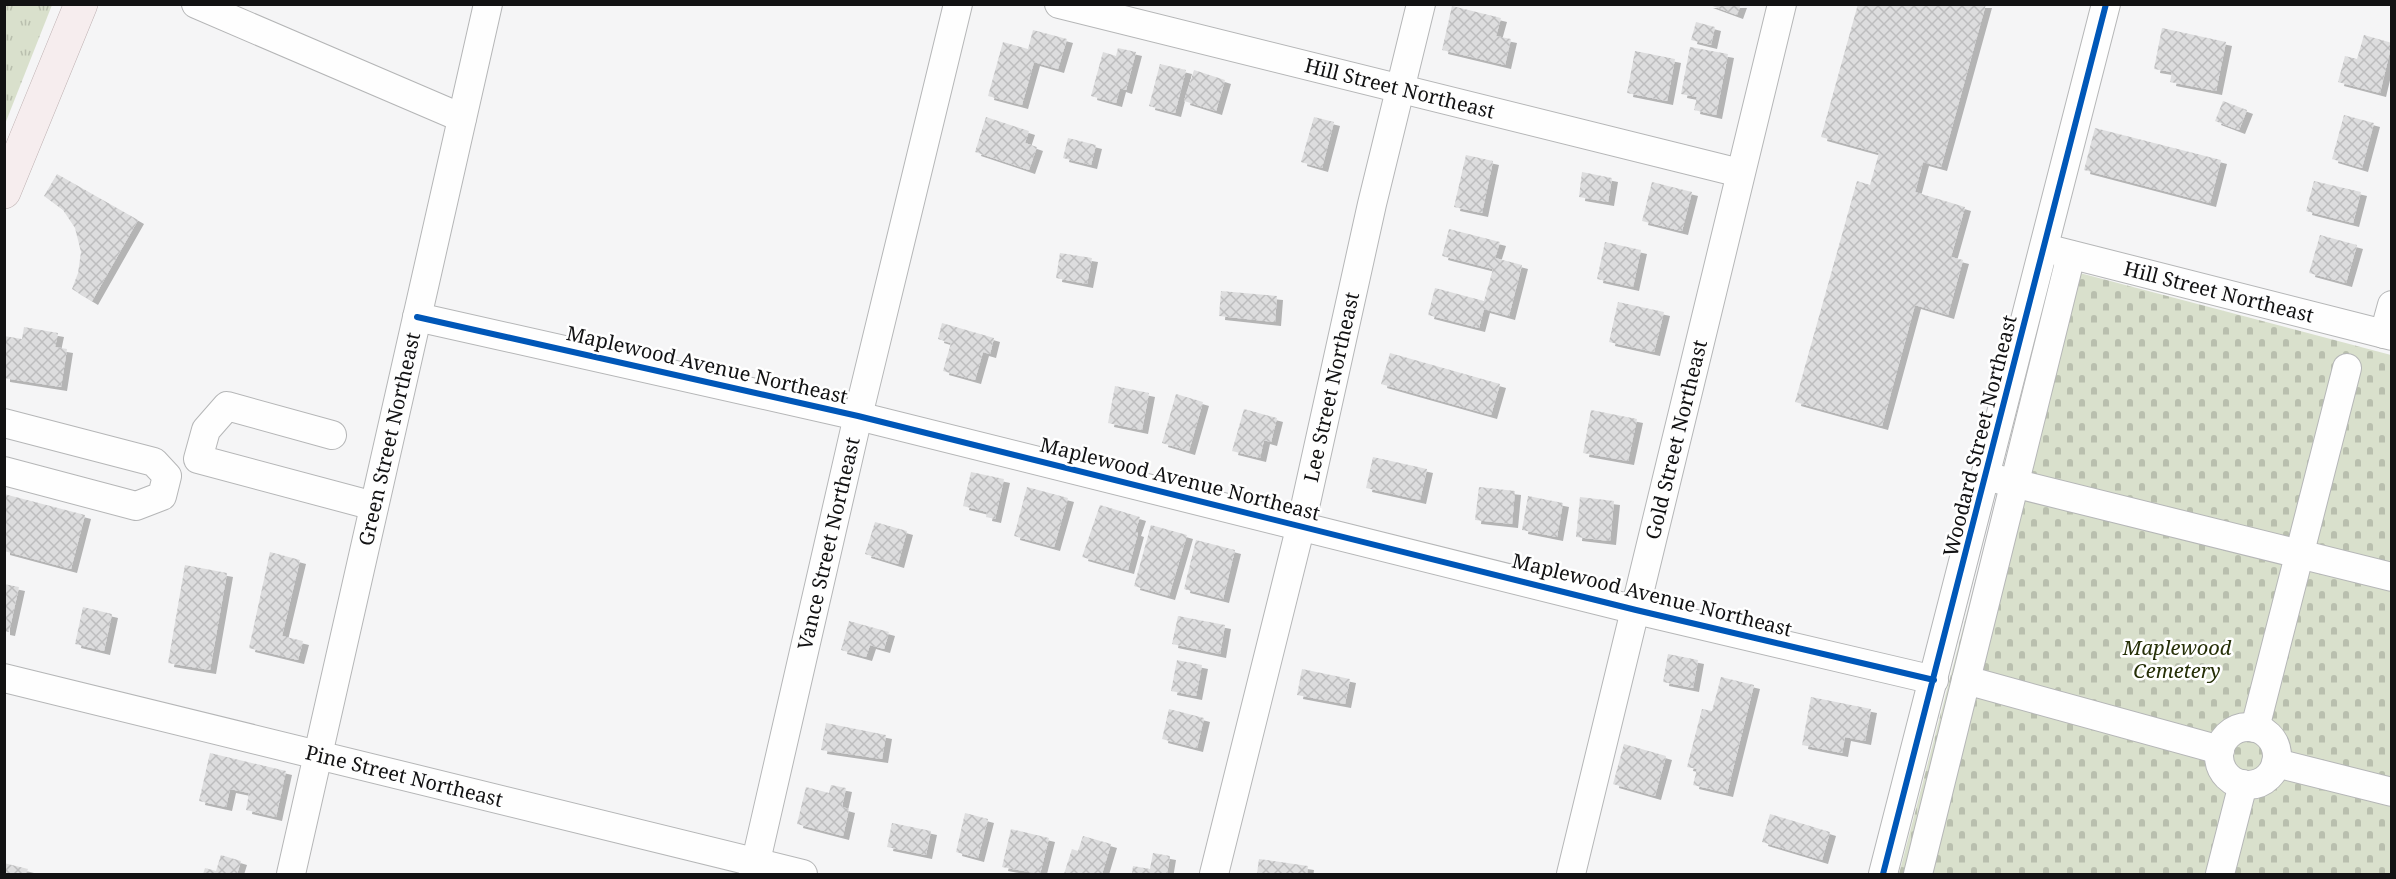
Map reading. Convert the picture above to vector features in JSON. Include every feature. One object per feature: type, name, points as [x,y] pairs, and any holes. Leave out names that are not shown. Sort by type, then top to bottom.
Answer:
[{"type":"main road","points":[[5,190],[81,4]]},
{"type":"street","points":[[196,4],[462,118]]},
{"type":"street","name":"Green Street Northeast","points":[[291,874],[488,4]]},
{"type":"street","name":"Vance Street Northeast","points":[[754,869],[858,416],[958,4]]},
{"type":"street","name":"Hill Street Northeast","points":[[1059,4],[1740,173]]},
{"type":"street","name":"Lee Street Northeast","points":[[1214,874],[1301,525],[1372,204],[1421,4]]},
{"type":"street","name":"Gold Street Northeast","points":[[1571,874],[1782,4]]},
{"type":"street","name":"Woodard Street Northeast","points":[[1882,874],[1986,476],[2058,252],[2106,4]]},
{"type":"street","points":[[1918,874],[2014,483],[2058,252]]},
{"type":"street","name":"Hill Street Northeast","points":[[2058,252],[2389,333]]},
{"type":"street","points":[[2389,333],[2391,305]]},
{"type":"street","name":"Maplewood Avenue Northeast","points":[[417,317],[858,416],[1636,610],[1934,680]]},
{"type":"street","points":[[2255,728],[2347,368]]},
{"type":"street","points":[[198,459],[206,430],[227,406],[332,435]]},
{"type":"street","points":[[4,423],[154,462],[167,476]]},
{"type":"street","points":[[4,471],[136,506],[162,496],[167,476],[198,459],[374,506]]},
{"type":"street","points":[[1986,476],[2391,576]]},
{"type":"street","name":"Pine Street Northeast","points":[[4,678],[318,755],[754,869],[803,874]]},
{"type":"street","points":[[1966,680],[2220,750]]},
{"type":"street","points":[[2241,727],[2255,728],[2267,734],[2273,741],[2276,763],[2270,776],[2262,781],[2242,784],[2225,774],[2221,766],[2220,750],[2225,737],[2233,730],[2241,727]]},
{"type":"street","points":[[2276,763],[2391,792]]},
{"type":"street","points":[[2220,874],[2242,784]]},
{"type":"green space","points":[[4,5],[52,5],[5,124]]},
{"type":"green space","name":"Maplewood Cemetery","points":[[2057,267],[2391,355],[2391,874],[1899,874]]},
{"type":"building","points":[[1707,4],[1741,4],[1737,15]]},
{"type":"building","points":[[1858,4],[1986,4],[1941,167],[1923,162],[1915,192],[1965,207],[1951,257],[1963,260],[1948,315],[1915,305],[1882,426],[1795,402],[1857,181],[1870,185],[1879,153],[1821,137]]},
{"type":"building","points":[[1452,6],[1501,18],[1496,36],[1511,39],[1505,65],[1442,50]]},
{"type":"building","points":[[1696,22],[1715,27],[1711,45],[1691,40]]},
{"type":"building","points":[[2162,28],[2226,42],[2216,91],[2170,82],[2172,72],[2154,69]]},
{"type":"building","points":[[1033,30],[1067,39],[1058,69],[1034,62],[1022,105],[988,96],[1003,42],[1028,49]]},
{"type":"building","points":[[2364,35],[2392,43],[2380,93],[2338,82],[2345,56],[2357,59]]},
{"type":"building","points":[[1690,47],[1728,54],[1716,115],[1694,110],[1697,97],[1681,94]]},
{"type":"building","points":[[1118,48],[1136,52],[1126,90],[1120,88],[1116,103],[1091,96],[1103,52],[1116,56]]},
{"type":"building","points":[[1635,51],[1675,59],[1667,101],[1627,93]]},
{"type":"building","points":[[1160,64],[1186,70],[1175,113],[1149,106]]},
{"type":"building","points":[[1194,70],[1225,80],[1216,111],[1184,101]]},
{"type":"building","points":[[2223,101],[2247,110],[2239,130],[2215,121]]},
{"type":"building","points":[[2344,115],[2374,123],[2362,168],[2332,159]]},
{"type":"building","points":[[986,117],[1029,131],[1025,143],[1037,147],[1029,170],[975,152]]},
{"type":"building","points":[[1314,117],[1334,122],[1322,168],[1301,162]]},
{"type":"building","points":[[2095,128],[2221,160],[2210,203],[2084,170]]},
{"type":"building","points":[[1068,138],[1096,145],[1091,165],[1063,158]]},
{"type":"building","points":[[1466,155],[1493,161],[1482,213],[1454,207]]},
{"type":"building","points":[[1582,172],[1612,178],[1608,202],[1579,197]]},
{"type":"building","points":[[57,174],[138,220],[92,301],[72,289],[78,273],[81,252],[75,228],[63,210],[44,196]]},
{"type":"building","points":[[2314,181],[2361,192],[2353,223],[2306,211]]},
{"type":"building","points":[[1652,182],[1692,192],[1682,231],[1642,221]]},
{"type":"building","points":[[1449,229],[1500,242],[1495,258],[1522,265],[1509,316],[1484,309],[1479,328],[1428,315],[1435,288],[1484,301],[1493,269],[1442,256]]},
{"type":"building","points":[[2320,235],[2357,245],[2346,283],[2309,273]]},
{"type":"building","points":[[1605,242],[1641,250],[1633,287],[1597,279]]},
{"type":"building","points":[[1060,253],[1092,258],[1087,284],[1056,278]]},
{"type":"building","points":[[1221,291],[1277,296],[1275,322],[1219,316]]},
{"type":"building","points":[[1618,302],[1664,312],[1654,352],[1609,342]]},
{"type":"building","points":[[942,323],[994,338],[990,354],[983,352],[975,380],[943,371],[951,343],[938,339]]},
{"type":"building","points":[[24,327],[58,333],[55,347],[67,349],[61,387],[4,378],[4,336],[22,339]]},
{"type":"building","points":[[1390,353],[1500,384],[1491,415],[1381,384]]},
{"type":"building","points":[[1115,386],[1149,393],[1142,430],[1108,423]]},
{"type":"building","points":[[1176,394],[1203,402],[1189,451],[1162,443]]},
{"type":"building","points":[[1244,409],[1277,418],[1271,442],[1264,440],[1260,458],[1232,451]]},
{"type":"building","points":[[1591,410],[1637,419],[1628,461],[1583,453]]},
{"type":"building","points":[[1373,457],[1427,469],[1420,500],[1366,488]]},
{"type":"building","points":[[971,472],[1004,479],[995,519],[986,517],[987,512],[963,506]]},
{"type":"building","points":[[1027,487],[1068,498],[1054,547],[1014,536]]},
{"type":"building","points":[[1479,487],[1515,491],[1512,524],[1475,520]]},
{"type":"building","points":[[4,494],[85,515],[71,569],[4,551]]},
{"type":"building","points":[[1528,496],[1563,503],[1557,537],[1522,530]]},
{"type":"building","points":[[1580,497],[1614,501],[1610,541],[1576,537]]},
{"type":"building","points":[[1100,505],[1140,517],[1128,570],[1082,557]]},
{"type":"building","points":[[875,522],[907,531],[898,564],[865,554]]},
{"type":"building","points":[[1151,525],[1187,535],[1169,596],[1134,586]]},
{"type":"building","points":[[1196,540],[1235,550],[1223,599],[1184,589]]},
{"type":"building","points":[[270,552],[300,560],[282,636],[303,641],[298,660],[249,648]]},
{"type":"building","points":[[185,565],[227,573],[210,670],[168,663]]},
{"type":"building","points":[[4,584],[19,587],[9,632],[4,631]]},
{"type":"building","points":[[83,607],[112,614],[104,651],[75,644]]},
{"type":"building","points":[[1178,616],[1225,625],[1220,654],[1172,644]]},
{"type":"building","points":[[849,621],[889,632],[884,649],[870,645],[866,657],[841,650]]},
{"type":"building","points":[[1668,654],[1698,660],[1693,688],[1663,682]]},
{"type":"building","points":[[1177,660],[1202,665],[1196,696],[1171,691]]},
{"type":"building","points":[[1302,669],[1350,679],[1345,704],[1297,695]]},
{"type":"building","points":[[1721,677],[1754,685],[1727,793],[1693,785],[1697,769],[1687,767],[1702,709],[1712,711]]},
{"type":"building","points":[[1811,697],[1871,709],[1865,741],[1845,737],[1842,753],[1802,745]]},
{"type":"building","points":[[1169,709],[1204,718],[1197,748],[1162,739]]},
{"type":"building","points":[[826,723],[886,735],[882,759],[821,750]]},
{"type":"building","points":[[1624,744],[1666,756],[1655,796],[1613,784]]},
{"type":"building","points":[[210,753],[286,771],[276,817],[246,810],[249,793],[230,789],[226,807],[199,801]]},
{"type":"building","points":[[831,785],[846,788],[842,807],[849,809],[843,836],[797,824],[806,787],[829,793]]},
{"type":"building","points":[[965,813],[988,819],[978,858],[956,852]]},
{"type":"building","points":[[1770,814],[1830,832],[1822,860],[1762,842]]},
{"type":"building","points":[[892,823],[931,831],[926,855],[887,847]]},
{"type":"building","points":[[1011,829],[1049,838],[1040,874],[1002,867]]},
{"type":"building","points":[[1083,836],[1111,844],[1102,874],[1064,874],[1072,849],[1078,851]]},
{"type":"building","points":[[1153,853],[1170,856],[1167,874],[1132,874],[1133,866],[1150,869]]},
{"type":"building","points":[[221,855],[241,861],[237,874],[203,874],[205,868],[216,871]]},
{"type":"building","points":[[1259,859],[1308,866],[1307,874],[1257,874]]},
{"type":"building","points":[[4,863],[28,869],[26,874],[4,874]]},
{"type":"cycle path","points":[[1883,874],[2106,4]]},
{"type":"cycle path","points":[[417,317],[858,416],[1636,610],[1934,680]]}]
